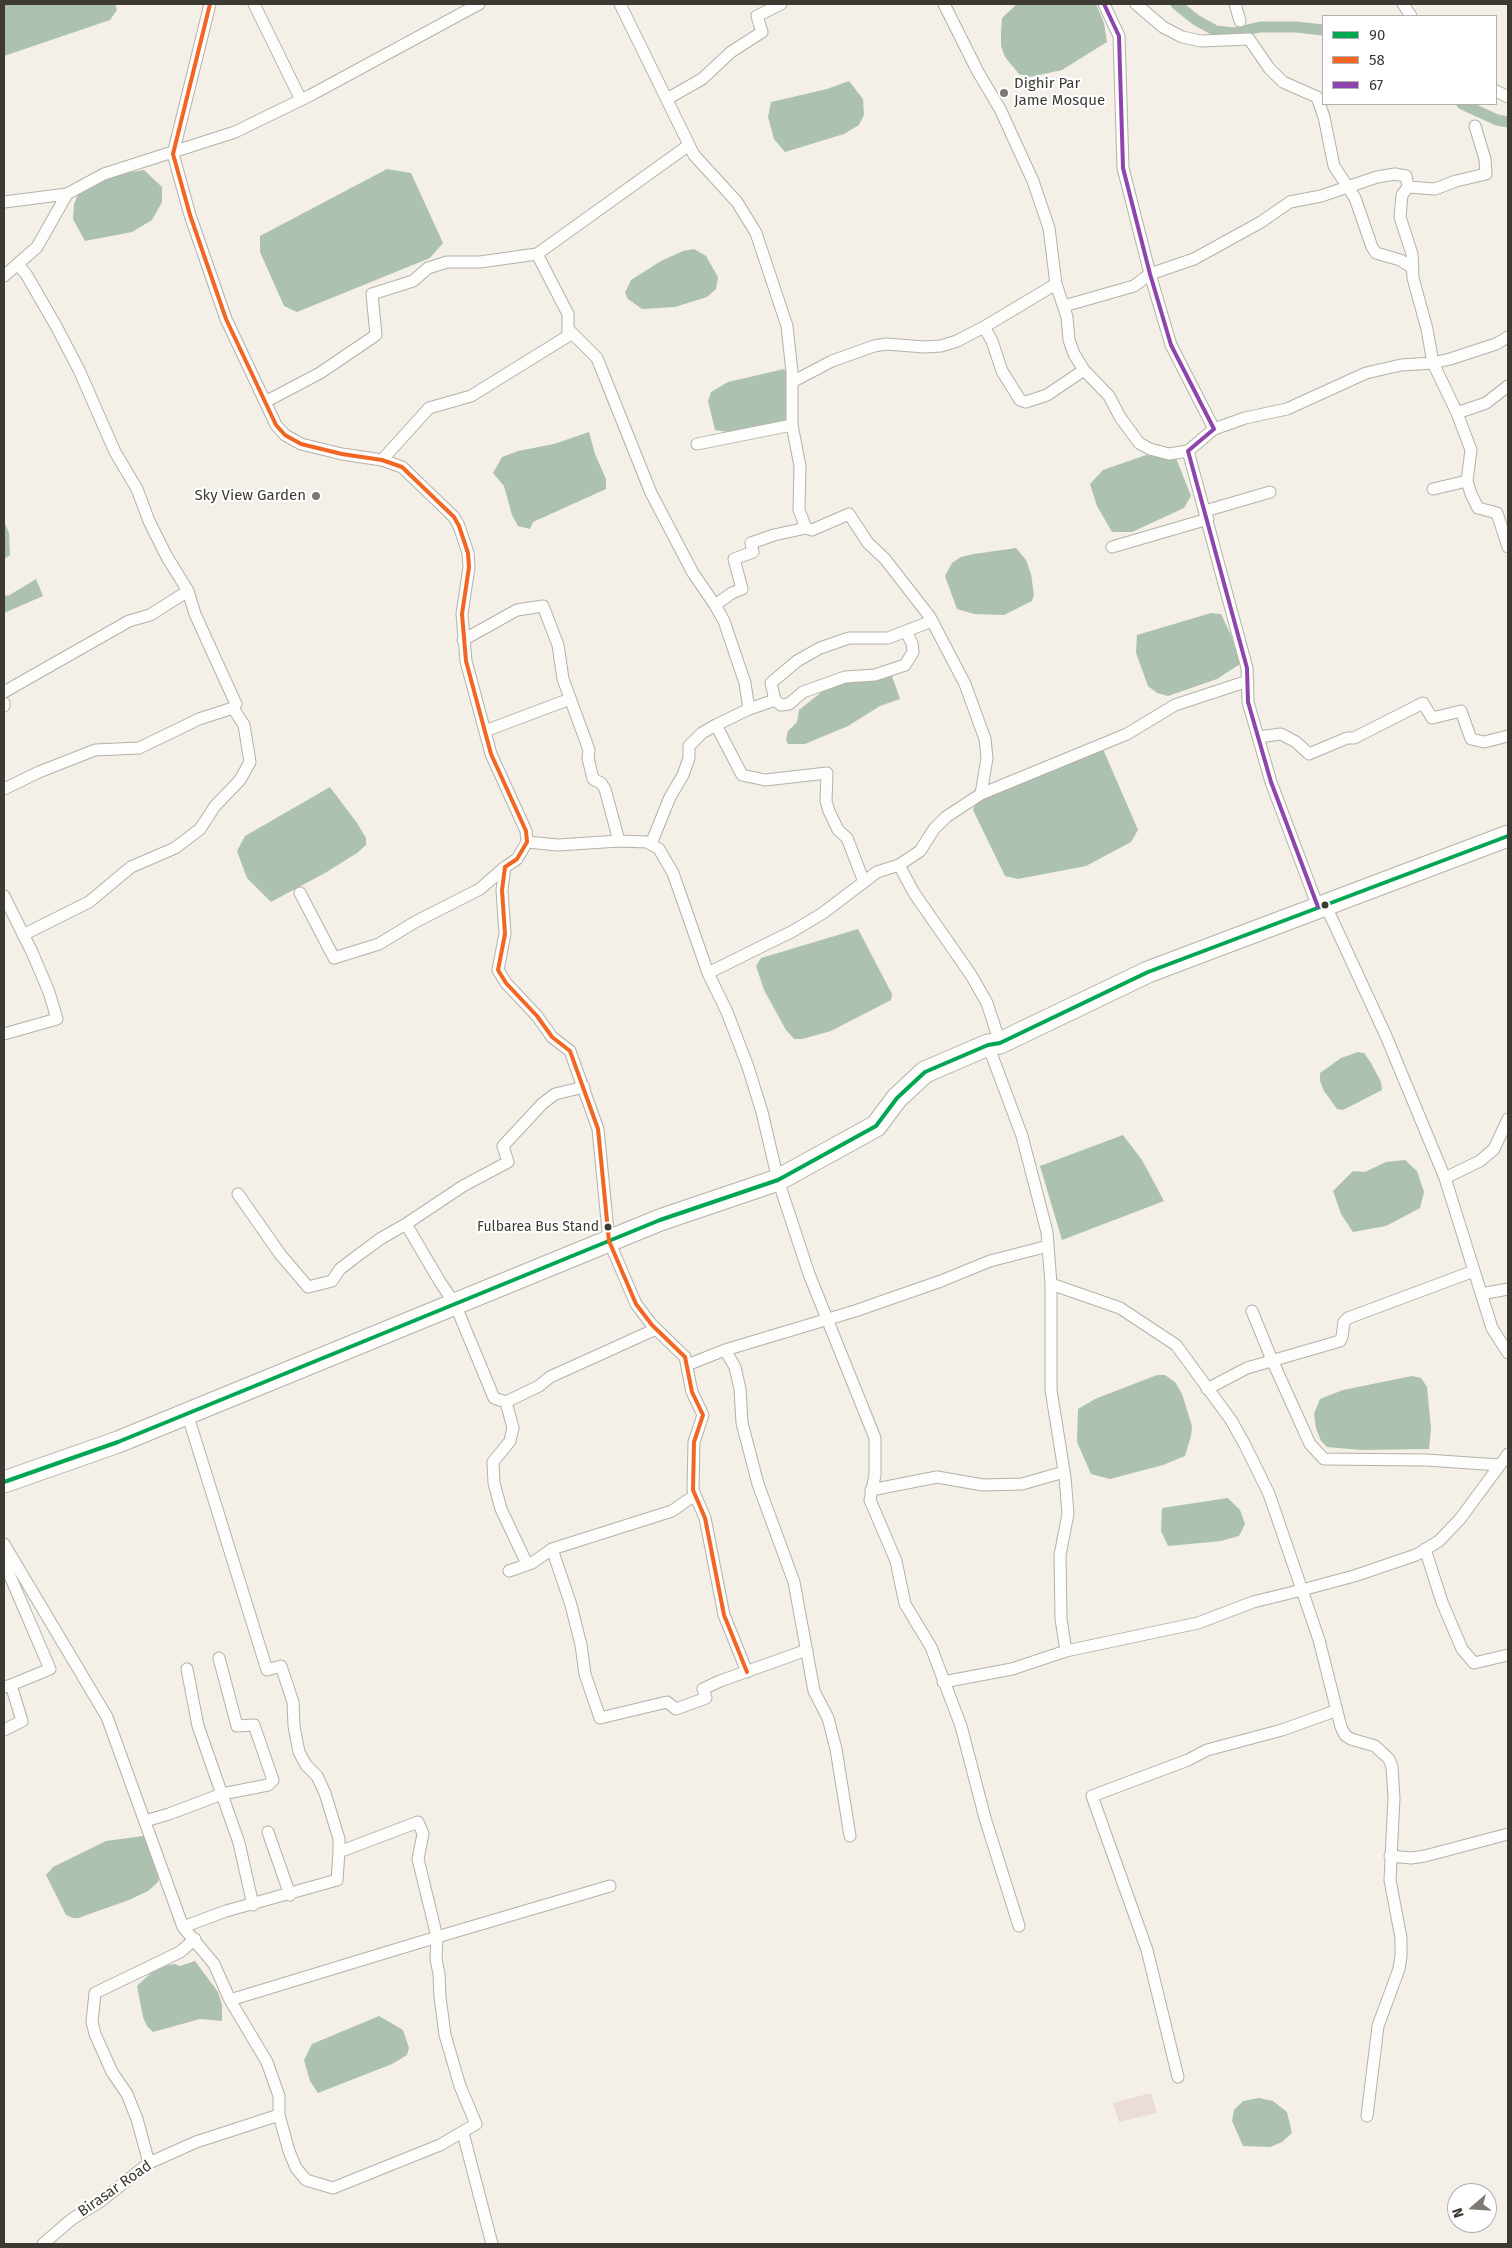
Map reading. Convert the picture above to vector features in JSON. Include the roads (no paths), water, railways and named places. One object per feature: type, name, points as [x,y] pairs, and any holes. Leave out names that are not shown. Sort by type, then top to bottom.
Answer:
[{"type":"highway","points":[[4,1482],[118,1442],[660,1220],[778,1180],[876,1126],[897,1098],[925,1072],[994,1044],[1148,972],[1508,836]]},
{"type":"street","points":[[210,4],[173,154],[190,215],[226,319],[276,425],[285,435],[301,444],[342,454],[382,460],[402,467],[412,474],[454,517],[468,553],[469,567],[462,614],[466,661],[485,731],[507,792],[526,832],[527,842],[517,859],[480,889],[415,922],[379,944],[334,958],[300,893]]},
{"type":"street","points":[[254,4],[301,100]]},
{"type":"street","points":[[4,202],[67,194],[104,174],[173,154],[235,132],[301,100],[479,4]]},
{"type":"street","points":[[620,4],[694,155],[737,202],[756,233],[787,326],[792,382],[792,425],[800,466],[799,510],[806,528]]},
{"type":"street","points":[[667,99],[702,79],[731,52],[762,32],[757,16],[781,4]]},
{"type":"street","points":[[944,4],[978,72],[1000,109],[1032,181],[1049,228],[1056,284],[1064,306],[1069,340],[1084,370],[1105,392],[1140,443],[1150,449],[1170,454],[1188,451],[1214,429],[1287,409],[1366,374],[1400,365],[1433,363],[1496,344],[1508,337]]},
{"type":"street","points":[[1104,4],[1119,36],[1123,168],[1150,274],[1171,345],[1214,429]]},
{"type":"street","points":[[1136,4],[1163,27],[1182,37],[1200,41],[1249,39],[1269,68],[1283,82],[1320,92],[1322,104]]},
{"type":"street","points":[[1235,4],[1240,21]]},
{"type":"street","points":[[1403,4],[1410,15]]},
{"type":"street","points":[[1322,105],[1334,166],[1355,198],[1376,253],[1400,260],[1413,268]]},
{"type":"street","points":[[1408,187],[1435,189],[1456,181],[1486,174],[1485,159],[1475,126]]},
{"type":"street","points":[[265,402],[320,373],[376,335],[372,294],[413,281],[428,268],[446,262],[480,262],[537,254],[689,145]]},
{"type":"street","points":[[1064,306],[1134,286],[1150,274],[1194,260],[1261,222],[1290,202],[1321,196],[1396,174],[1406,176],[1408,187],[1402,195],[1400,218],[1412,254],[1413,268],[1433,363],[1457,413],[1471,450],[1467,481],[1471,494],[1478,508],[1497,513],[1508,547]]},
{"type":"street","points":[[4,276],[37,247],[67,194]]},
{"type":"street","points":[[382,460],[430,408],[471,396],[568,336],[568,314],[537,254]]},
{"type":"street","points":[[4,789],[77,756],[95,750],[139,748],[199,719],[233,708],[236,704],[195,614],[188,591],[167,557],[149,521],[137,489],[115,452],[79,370],[26,274],[18,265]]},
{"type":"street","points":[[792,382],[832,361],[874,346],[886,344],[924,347],[941,346],[957,341],[1056,284]]},
{"type":"street","points":[[984,327],[992,341],[1002,371],[1020,400],[1026,402],[1047,395],[1084,370]]},
{"type":"street","points":[[568,329],[597,358],[651,493],[692,572],[724,621],[745,683],[749,709]]},
{"type":"street","points":[[1457,413],[1486,403],[1508,386]]},
{"type":"street","points":[[697,444],[792,425]]},
{"type":"street","points":[[1188,451],[1207,515],[1247,668],[1248,702],[1271,782],[1322,905],[1386,1036],[1445,1178],[1492,1328],[1508,1353]]},
{"type":"street","points":[[1433,489],[1467,481]]},
{"type":"street","points":[[1112,547],[1270,492]]},
{"type":"street","points":[[715,605],[732,593],[742,589],[734,560],[753,552],[750,543],[774,535],[806,528],[812,530],[849,514],[868,543],[885,559],[932,621],[965,684],[984,739],[987,758],[981,794]]},
{"type":"street","points":[[4,692],[129,621],[150,615],[188,591]]},
{"type":"street","points":[[463,640],[497,623],[512,613],[543,606],[558,645],[563,679],[589,750],[588,758],[593,779],[601,783],[605,789],[619,841]]},
{"type":"street","points":[[906,632],[912,643],[913,652],[906,665],[875,675],[845,677],[803,692],[789,704],[781,705],[775,700],[771,683],[798,661],[820,648],[849,638],[888,638],[932,621]]},
{"type":"street","points":[[708,973],[793,931],[877,872],[899,865],[920,851],[934,829],[946,817],[981,794],[1127,734],[1175,705],[1248,681]]},
{"type":"street","points":[[485,731],[570,699]]},
{"type":"street","points":[[651,844],[670,797],[683,775],[689,758],[689,746],[702,733],[716,724],[775,700]]},
{"type":"street","points":[[1258,737],[1281,734],[1296,742],[1309,754],[1347,738],[1354,738],[1423,703],[1432,718],[1461,711],[1471,739],[1484,742],[1508,736]]},
{"type":"street","points":[[23,935],[89,902],[131,867],[176,848],[200,830],[215,806],[240,780],[250,762],[244,725],[233,708]]},
{"type":"street","points":[[716,724],[742,775],[765,780],[828,774],[826,801],[829,811],[835,825],[847,838],[864,882]]},
{"type":"street","points":[[527,842],[558,845],[619,841],[651,844],[659,849],[673,873],[708,973],[727,1012],[748,1067],[762,1112],[778,1180],[827,1319],[875,1438],[875,1475],[870,1500],[896,1561],[905,1604],[931,1647],[961,1726],[985,1818],[1019,1926]]},
{"type":"street","points":[[899,865],[914,893],[975,982],[987,1003],[994,1044],[1022,1136],[1046,1232],[1051,1284],[1051,1390],[1064,1472],[1068,1514],[1060,1556],[1060,1591],[1066,1650]]},
{"type":"street","points":[[505,867],[502,890],[505,934],[498,970],[506,983],[537,1016],[552,1037],[570,1051],[598,1129],[609,1241],[636,1304],[656,1329],[685,1357],[692,1392],[703,1415],[694,1442],[693,1490],[705,1518],[724,1615],[746,1672]]},
{"type":"street","points":[[4,896],[49,992],[57,1019],[4,1034]]},
{"type":"street","points":[[238,1194],[290,1268],[308,1287],[332,1281],[340,1269],[380,1239],[463,1186],[508,1162],[503,1146],[542,1104],[555,1094],[584,1087]]},
{"type":"street","points":[[1445,1178],[1480,1160],[1494,1149],[1508,1119]]},
{"type":"street","points":[[406,1224],[455,1304],[494,1398],[506,1402],[538,1386],[550,1377],[656,1329]]},
{"type":"street","points":[[687,1365],[725,1350],[827,1319],[941,1281],[990,1260],[1048,1246]]},
{"type":"street","points":[[1208,1389],[1247,1368],[1340,1340],[1344,1322],[1348,1318],[1474,1271]]},
{"type":"street","points":[[1051,1284],[1120,1308],[1176,1345],[1231,1420],[1269,1494],[1319,1640],[1335,1711],[1345,1735],[1375,1746],[1389,1759],[1394,1790],[1390,1880],[1401,1938],[1401,1962],[1378,2026],[1367,2116]]},
{"type":"street","points":[[1481,1294],[1508,1289]]},
{"type":"street","points":[[1252,1311],[1310,1444],[1324,1459],[1426,1460],[1500,1465]]},
{"type":"street","points":[[725,1350],[735,1368],[740,1389],[742,1423],[762,1497],[794,1582],[814,1691],[828,1718],[836,1749],[850,1836]]},
{"type":"street","points":[[506,1402],[513,1428],[510,1441],[493,1462],[494,1483],[501,1509],[527,1564]]},
{"type":"street","points":[[183,1927],[226,1911],[290,1895],[337,1880],[339,1852],[338,1839],[325,1793],[318,1776],[306,1765],[299,1752],[294,1726],[293,1702],[281,1666],[267,1670],[187,1413]]},
{"type":"street","points":[[943,1682],[1012,1669],[1066,1650],[1198,1623],[1253,1602],[1354,1576],[1425,1549],[1444,1536],[1460,1519],[1508,1454]]},
{"type":"street","points":[[871,1490],[937,1478],[982,1485],[1022,1484],[1064,1472]]},
{"type":"street","points":[[509,1570],[527,1564],[552,1549],[664,1514],[695,1495]]},
{"type":"street","points":[[4,1544],[107,1717],[183,1927],[214,1964],[230,2000],[268,2062],[279,2096],[279,2115],[296,2168],[306,2180],[333,2188],[397,2164],[464,2133],[476,2124],[460,2086],[445,2035],[436,1959],[437,1937],[418,1859],[422,1834],[418,1822],[339,1852]]},
{"type":"street","points":[[552,1549],[575,1619],[585,1674],[600,1718],[668,1702],[676,1709],[706,1698],[703,1689],[807,1650]]},
{"type":"street","points":[[1425,1549],[1442,1602],[1462,1649],[1474,1662],[1508,1655]]},
{"type":"street","points":[[4,1562],[50,1670],[8,1686],[22,1721],[4,1730]]},
{"type":"street","points":[[146,1821],[222,1794],[268,1785],[273,1780],[254,1724],[236,1726],[219,1658]]},
{"type":"street","points":[[187,1669],[198,1726],[238,1844],[253,1905]]},
{"type":"street","points":[[1178,2077],[1147,1950],[1092,1796],[1188,1760],[1207,1750],[1282,1730],[1335,1711]]},
{"type":"street","points":[[268,1832],[290,1895]]},
{"type":"street","points":[[1390,1856],[1425,1856],[1508,1834]]},
{"type":"street","points":[[230,2000],[610,1886]]},
{"type":"street","points":[[149,2163],[137,2119],[127,2094],[112,2072],[95,2034],[92,2022],[95,1993],[180,1952],[195,1940]]},
{"type":"street","name":"Birasar Road","points":[[43,2244],[72,2219],[149,2163],[196,2142],[279,2115]]},
{"type":"street","points":[[464,2133],[492,2244]]},
{"type":"waterway","points":[[1176,4],[1196,20],[1216,31],[1234,33],[1260,27],[1296,27],[1322,30]]},
{"type":"waterway","points":[[1464,105],[1497,120],[1508,122]]},
{"type":"place","name":"Dighir Par Jame Mosque","points":[[1004,93]]},
{"type":"place","name":"Sky View Garden","points":[[316,496]]},
{"type":"place","name":"Fulbarea Bus Stand","points":[[608,1227]]}]
